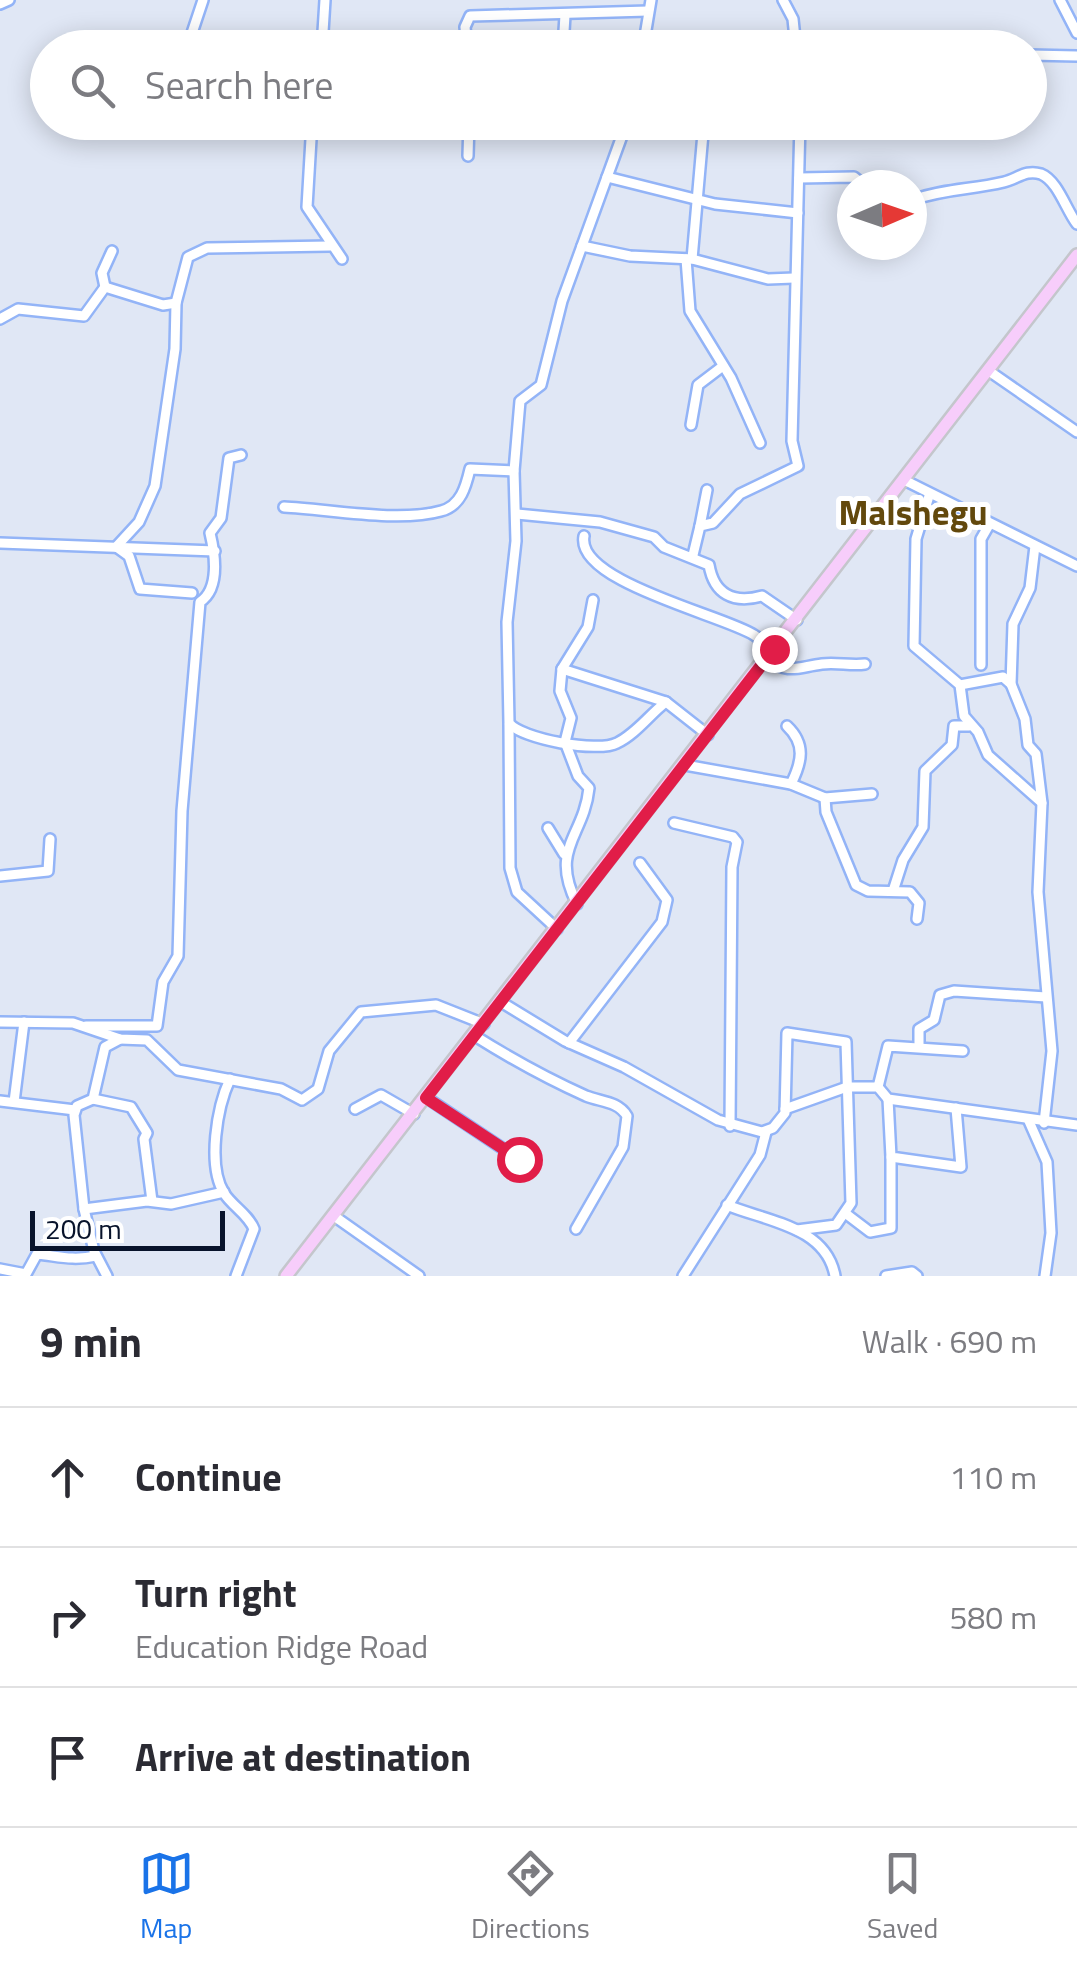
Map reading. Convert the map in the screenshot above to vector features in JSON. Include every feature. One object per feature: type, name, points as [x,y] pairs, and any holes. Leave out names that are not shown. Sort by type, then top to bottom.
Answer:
[{"type":"main road","points":[[286,1276],[1077,256]]},
{"type":"street","points":[[0,4],[9,0]]},
{"type":"street","points":[[193,30],[203,0]]},
{"type":"street","points":[[323,30],[325,0]]},
{"type":"street","points":[[646,30],[651,0]]},
{"type":"street","points":[[783,0],[795,30]]},
{"type":"street","points":[[1060,0],[1077,33]]},
{"type":"street","points":[[465,30],[470,16],[648,12]]},
{"type":"street","points":[[564,30],[565,15]]},
{"type":"street","points":[[1047,55],[1077,56]]},
{"type":"street","points":[[310,140],[306,206],[342,259]]},
{"type":"street","points":[[468,156],[469,140]]},
{"type":"street","points":[[557,929],[517,892],[510,868],[507,622],[517,514],[514,471],[520,401],[541,384],[562,301],[620,140]]},
{"type":"street","points":[[703,140],[699,200],[689,258],[690,311],[724,366],[760,443]]},
{"type":"street","points":[[700,526],[713,523],[740,494],[798,466],[792,441],[800,140]]},
{"type":"street","points":[[927,195],[948,188],[1004,182],[1026,172],[1042,174],[1077,224]]},
{"type":"street","points":[[607,177],[699,200],[798,213]]},
{"type":"street","points":[[799,178],[837,177]]},
{"type":"street","points":[[116,547],[139,522],[155,486],[176,303],[183,270],[197,250],[330,246]]},
{"type":"street","points":[[582,246],[630,256],[689,258],[747,275],[794,278]]},
{"type":"street","points":[[0,319],[18,309],[84,316],[105,287],[102,273],[112,252]]},
{"type":"street","points":[[105,287],[163,306],[176,319]]},
{"type":"street","points":[[163,306],[176,303]]},
{"type":"street","points":[[692,425],[698,385],[724,366]]},
{"type":"street","points":[[989,371],[1077,432]]},
{"type":"street","points":[[0,1022],[156,1026],[163,982],[178,956],[182,810],[200,602],[211,590],[214,552],[210,533],[221,518],[229,458],[241,455]]},
{"type":"street","points":[[284,506],[379,513],[442,511],[464,494],[470,468],[514,471]]},
{"type":"street","points":[[904,480],[929,496],[1077,566]]},
{"type":"street","points":[[693,555],[707,490]]},
{"type":"street","points":[[929,496],[916,539],[914,646],[960,685],[969,726]]},
{"type":"street","points":[[517,514],[600,522],[654,537],[664,547],[708,564],[711,580],[724,594],[737,600],[762,596],[797,620]]},
{"type":"street","points":[[981,665],[981,539],[989,524]]},
{"type":"street","points":[[584,536],[587,550],[638,591],[753,634],[780,668],[802,672],[821,664],[865,664]]},
{"type":"street","points":[[0,543],[214,552]]},
{"type":"street","points":[[1035,546],[1030,588],[1013,624],[1011,684],[1025,718],[1028,745],[1036,754],[1042,803],[1038,892],[1052,1050],[1044,1123]]},
{"type":"street","points":[[116,547],[129,556],[140,589],[192,594]]},
{"type":"street","points":[[564,854],[589,793],[565,742],[571,718],[560,691],[562,669],[569,652],[583,638],[593,600]]},
{"type":"street","points":[[562,669],[666,702],[708,735]]},
{"type":"street","points":[[960,685],[1003,677],[1011,684]]},
{"type":"street","points":[[510,722],[522,733],[565,742],[616,744],[666,702]]},
{"type":"street","points":[[787,726],[800,741],[802,756],[791,784]]},
{"type":"street","points":[[894,888],[903,860],[923,827],[925,771],[952,745],[954,726],[969,726],[978,732],[999,768],[1042,803]]},
{"type":"street","points":[[685,765],[791,784],[825,798],[872,794]]},
{"type":"street","points":[[825,798],[826,812],[856,885],[868,891],[894,888],[917,897],[917,919]]},
{"type":"street","points":[[674,823],[733,836],[737,842],[732,867],[730,1126]]},
{"type":"street","points":[[548,828],[564,854],[576,904]]},
{"type":"street","points":[[0,876],[48,871],[50,839]]},
{"type":"street","points":[[570,1043],[583,1031],[662,922],[667,900],[640,863]]},
{"type":"street","points":[[919,1046],[920,1029],[934,1020],[940,995],[954,991],[1046,997]]},
{"type":"street","points":[[501,1002],[570,1043],[624,1067],[730,1126],[766,1132]]},
{"type":"street","points":[[86,1026],[120,1039],[152,1042],[178,1070],[281,1089],[296,1099],[310,1097],[324,1079],[328,1051],[361,1012],[436,1004],[484,1024]]},
{"type":"street","points":[[14,1102],[24,1022]]},
{"type":"street","points":[[683,1276],[760,1156],[766,1132],[781,1121],[785,1109],[786,1033],[846,1042],[854,1194],[846,1214],[836,1224],[797,1230]]},
{"type":"street","points":[[475,1036],[588,1096],[616,1104],[627,1116],[623,1147],[576,1229]]},
{"type":"street","points":[[0,1101],[74,1110],[92,1098],[105,1046],[120,1039]]},
{"type":"street","points":[[846,1214],[870,1232],[891,1228],[888,1099],[878,1087],[884,1049],[919,1046],[963,1051]]},
{"type":"street","points":[[230,1079],[222,1096],[213,1148],[224,1192],[254,1229],[236,1276]]},
{"type":"street","points":[[785,1109],[847,1088],[878,1087]]},
{"type":"street","points":[[355,1109],[387,1096],[414,1114]]},
{"type":"street","points":[[92,1098],[131,1108],[146,1129],[152,1201]]},
{"type":"street","points":[[426,1098],[529,1166]]},
{"type":"street","points":[[888,1099],[1077,1125]]},
{"type":"street","points":[[891,1158],[961,1167],[956,1108]]},
{"type":"street","points":[[74,1110],[84,1209],[96,1256],[107,1276]]},
{"type":"street","points":[[1028,1119],[1047,1162],[1051,1232],[1045,1276]]},
{"type":"street","points":[[84,1209],[152,1201],[171,1204],[224,1192]]},
{"type":"street","points":[[727,1205],[812,1238],[830,1258],[836,1276]]},
{"type":"street","points":[[334,1216],[418,1276]]},
{"type":"street","points":[[0,1269],[27,1275],[37,1254],[64,1261],[96,1256]]},
{"type":"street","points":[[886,1276],[917,1276]]},
{"type":"district","name":"Malshegu","points":[[913,512]]},
{"type":"route","points":[[519,1159],[426,1098],[774,649]]}]
